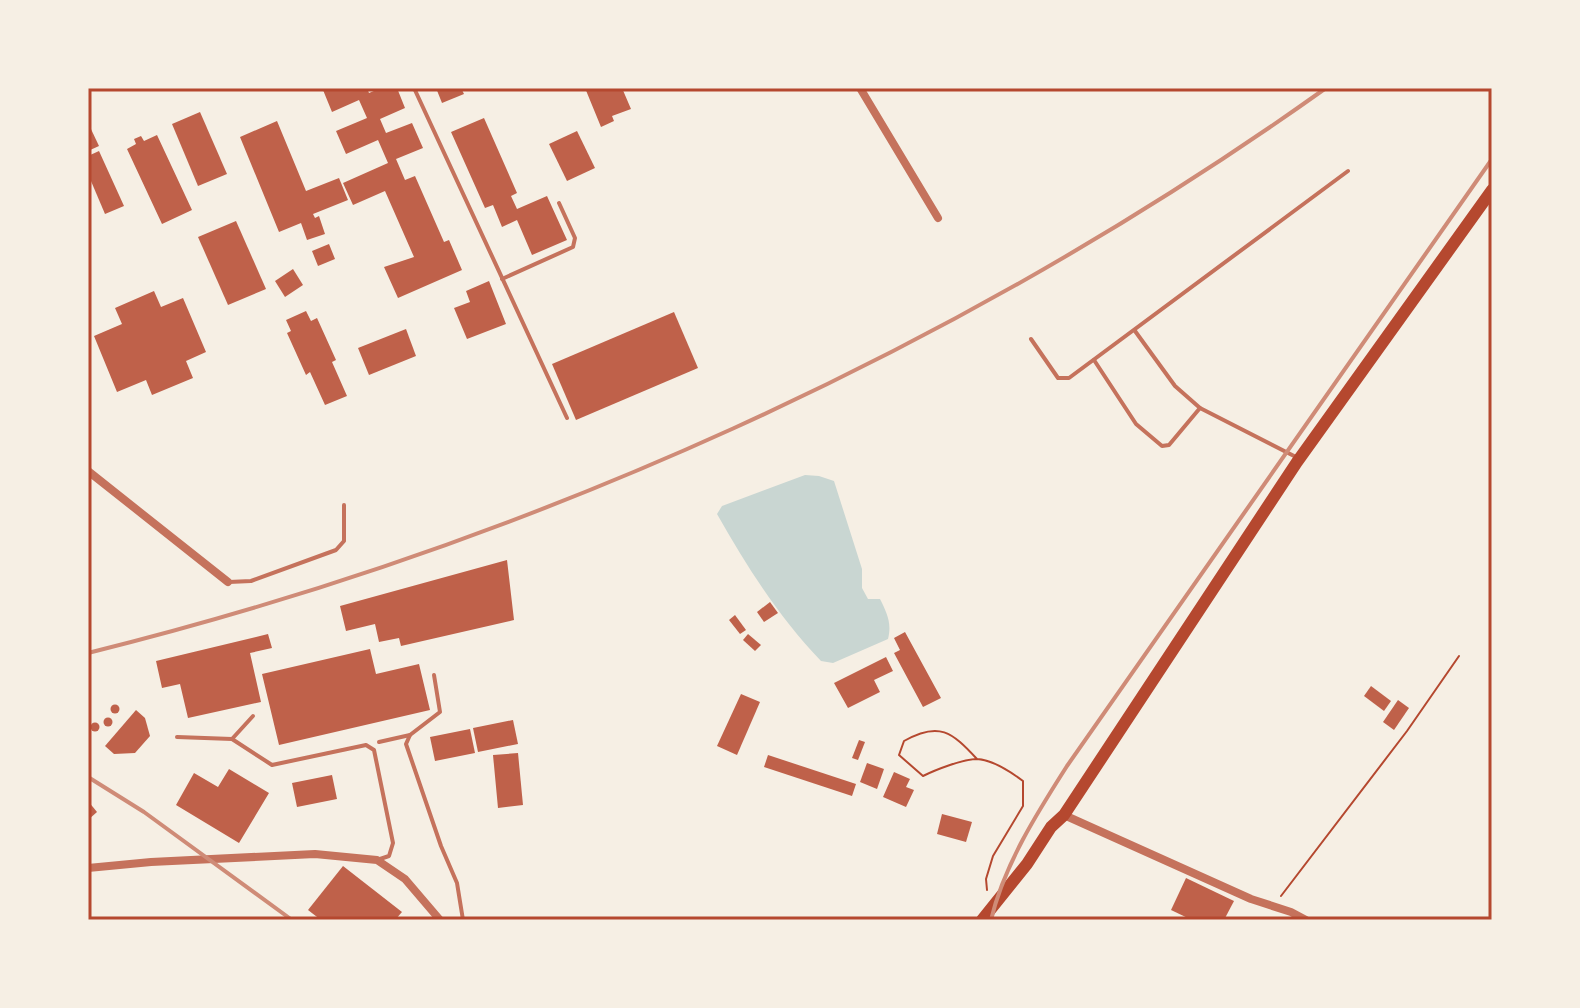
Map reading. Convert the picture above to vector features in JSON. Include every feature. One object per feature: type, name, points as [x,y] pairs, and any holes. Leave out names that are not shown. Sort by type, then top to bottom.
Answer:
[{"type":"main road","points":[[985,916],[1051,827],[1064,815],[1299,458],[1492,190]]},
{"type":"street","points":[[860,88],[938,218]]},
{"type":"street","points":[[88,471],[228,582]]},
{"type":"street","points":[[1064,815],[1306,920]]},
{"type":"street","points":[[88,868],[315,854],[377,860],[405,879],[440,920]]},
{"type":"lane","points":[[414,88],[567,418]]},
{"type":"lane","points":[[1031,339],[1058,378],[1069,378],[1348,171]]},
{"type":"lane","points":[[502,279],[573,247],[575,238],[559,203]]},
{"type":"lane","points":[[1135,331],[1175,386],[1200,408],[1299,458]]},
{"type":"lane","points":[[1094,360],[1136,424],[1162,446],[1169,445],[1200,408]]},
{"type":"lane","points":[[228,582],[251,581],[336,550],[344,541],[344,505]]},
{"type":"lane","points":[[177,737],[232,739],[272,765],[394,739],[410,735],[440,712],[434,675]]},
{"type":"lane","points":[[232,739],[253,716]]},
{"type":"lane","points":[[410,735],[406,744],[457,883],[463,920]]},
{"type":"lane","points":[[394,739],[406,744]]},
{"type":"lane","points":[[377,860],[389,856],[393,843],[374,750],[379,742]]},
{"type":"lane","points":[[366,745],[374,750]]},
{"type":"path","points":[[1266,904],[1280,897],[1297,878],[1459,656]]},
{"type":"path","points":[[977,759],[937,769],[923,776],[899,755],[904,741],[926,729],[938,731],[960,740],[977,759],[1008,771],[1023,781],[1023,806],[993,856],[986,879],[985,916]]},
{"type":"shaded area","points":[[805,475],[834,481],[862,569],[862,588],[868,599],[880,599],[889,623],[888,639],[833,663],[821,661],[791,627],[752,572],[717,514],[722,506]]},
{"type":"building","points":[[367,88],[369,93],[381,88],[397,88],[405,108],[380,119],[386,133],[412,123],[423,148],[396,159],[405,180],[415,176],[444,242],[449,240],[462,270],[398,298],[384,267],[414,257],[385,191],[353,205],[343,183],[388,163],[378,140],[346,154],[336,131],[367,118],[359,100],[332,112],[323,90]]},
{"type":"building","points":[[436,88],[461,88],[464,94],[442,103]]},
{"type":"building","points":[[585,88],[622,88],[631,109],[612,116],[614,121],[601,127]]},
{"type":"building","points":[[200,112],[227,174],[198,186],[172,124]]},
{"type":"building","points":[[484,118],[517,193],[511,196],[517,209],[547,196],[567,240],[532,255],[517,220],[502,227],[493,205],[485,208],[451,132]]},
{"type":"building","points":[[277,121],[306,191],[339,178],[348,200],[313,214],[315,218],[319,216],[325,234],[307,240],[301,223],[279,232],[240,137]]},
{"type":"building","points":[[88,128],[99,146],[88,151]]},
{"type":"building","points":[[577,131],[595,168],[567,181],[549,144]]},
{"type":"building","points":[[157,135],[192,210],[162,224],[127,149],[136,144],[134,139],[141,136],[144,141]]},
{"type":"building","points":[[99,151],[124,206],[105,214],[88,174],[88,156]]},
{"type":"building","points":[[236,221],[266,289],[228,305],[198,237]]},
{"type":"building","points":[[329,244],[335,259],[318,266],[312,251]]},
{"type":"building","points":[[293,269],[303,285],[285,297],[275,281]]},
{"type":"building","points":[[489,281],[506,324],[467,339],[454,308],[470,302],[466,291]]},
{"type":"building","points":[[154,291],[161,307],[183,298],[206,352],[186,361],[193,378],[152,395],[146,380],[117,392],[94,336],[122,324],[115,308]]},
{"type":"building","points":[[306,311],[311,321],[317,318],[336,360],[332,362],[347,396],[325,405],[310,372],[306,375],[287,333],[291,331],[286,320]]},
{"type":"building","points":[[674,312],[698,368],[576,420],[552,364]]},
{"type":"building","points":[[406,329],[416,356],[369,375],[358,348]]},
{"type":"building","points":[[507,560],[514,620],[401,646],[399,638],[379,642],[375,624],[346,631],[340,606]]},
{"type":"building","points":[[770,602],[778,613],[764,622],[757,612]]},
{"type":"building","points":[[735,615],[746,630],[740,634],[729,620]]},
{"type":"building","points":[[905,632],[941,698],[923,707],[894,653],[900,650],[894,638]]},
{"type":"building","points":[[268,634],[272,648],[250,653],[261,702],[188,718],[180,684],[162,688],[156,661]]},
{"type":"building","points":[[748,634],[761,645],[755,651],[743,640]]},
{"type":"building","points":[[370,649],[376,674],[419,664],[430,710],[279,745],[262,674]]},
{"type":"building","points":[[886,657],[893,671],[874,680],[880,692],[848,708],[834,683]]},
{"type":"building","points":[[1371,686],[1391,701],[1384,711],[1364,696]]},
{"type":"building","points":[[741,694],[760,702],[737,755],[717,746]]},
{"type":"building","points":[[1398,700],[1409,708],[1394,730],[1383,722]]},
{"type":"building","points":[[115,704],[120,709],[115,714],[110,709]]},
{"type":"building","points":[[136,710],[145,718],[150,736],[135,753],[114,754],[105,746]]},
{"type":"building","points":[[108,717],[113,722],[108,727],[103,722]]},
{"type":"building","points":[[513,720],[518,744],[478,752],[473,728]]},
{"type":"building","points":[[95,722],[100,727],[95,732],[90,727]]},
{"type":"building","points":[[470,729],[475,753],[435,761],[430,737]]},
{"type":"building","points":[[859,740],[865,742],[858,760],[852,758]]},
{"type":"building","points":[[518,753],[523,805],[498,808],[493,755]]},
{"type":"building","points":[[768,755],[856,784],[852,796],[764,767]]},
{"type":"building","points":[[867,763],[884,769],[877,789],[860,782]]},
{"type":"building","points":[[229,769],[269,793],[239,843],[176,805],[194,773],[218,787]]},
{"type":"building","points":[[894,772],[910,779],[906,787],[914,790],[906,807],[883,797]]},
{"type":"building","points":[[332,775],[337,799],[297,807],[292,783]]},
{"type":"building","points":[[88,801],[97,812],[88,820]]},
{"type":"building","points":[[942,814],[972,822],[966,842],[937,834]]},
{"type":"building","points":[[343,866],[402,912],[395,920],[321,920],[308,910]]},
{"type":"building","points":[[1186,878],[1234,901],[1224,920],[1192,920],[1171,910]]},
{"type":"railway","points":[[88,653],[252,608],[415,556],[576,496],[734,428],[888,354],[1039,272],[1185,183],[1326,88]]},
{"type":"railway","points":[[991,920],[1013,859],[1067,766],[1492,159]]},
{"type":"railway","points":[[88,777],[144,812],[292,920]]}]
